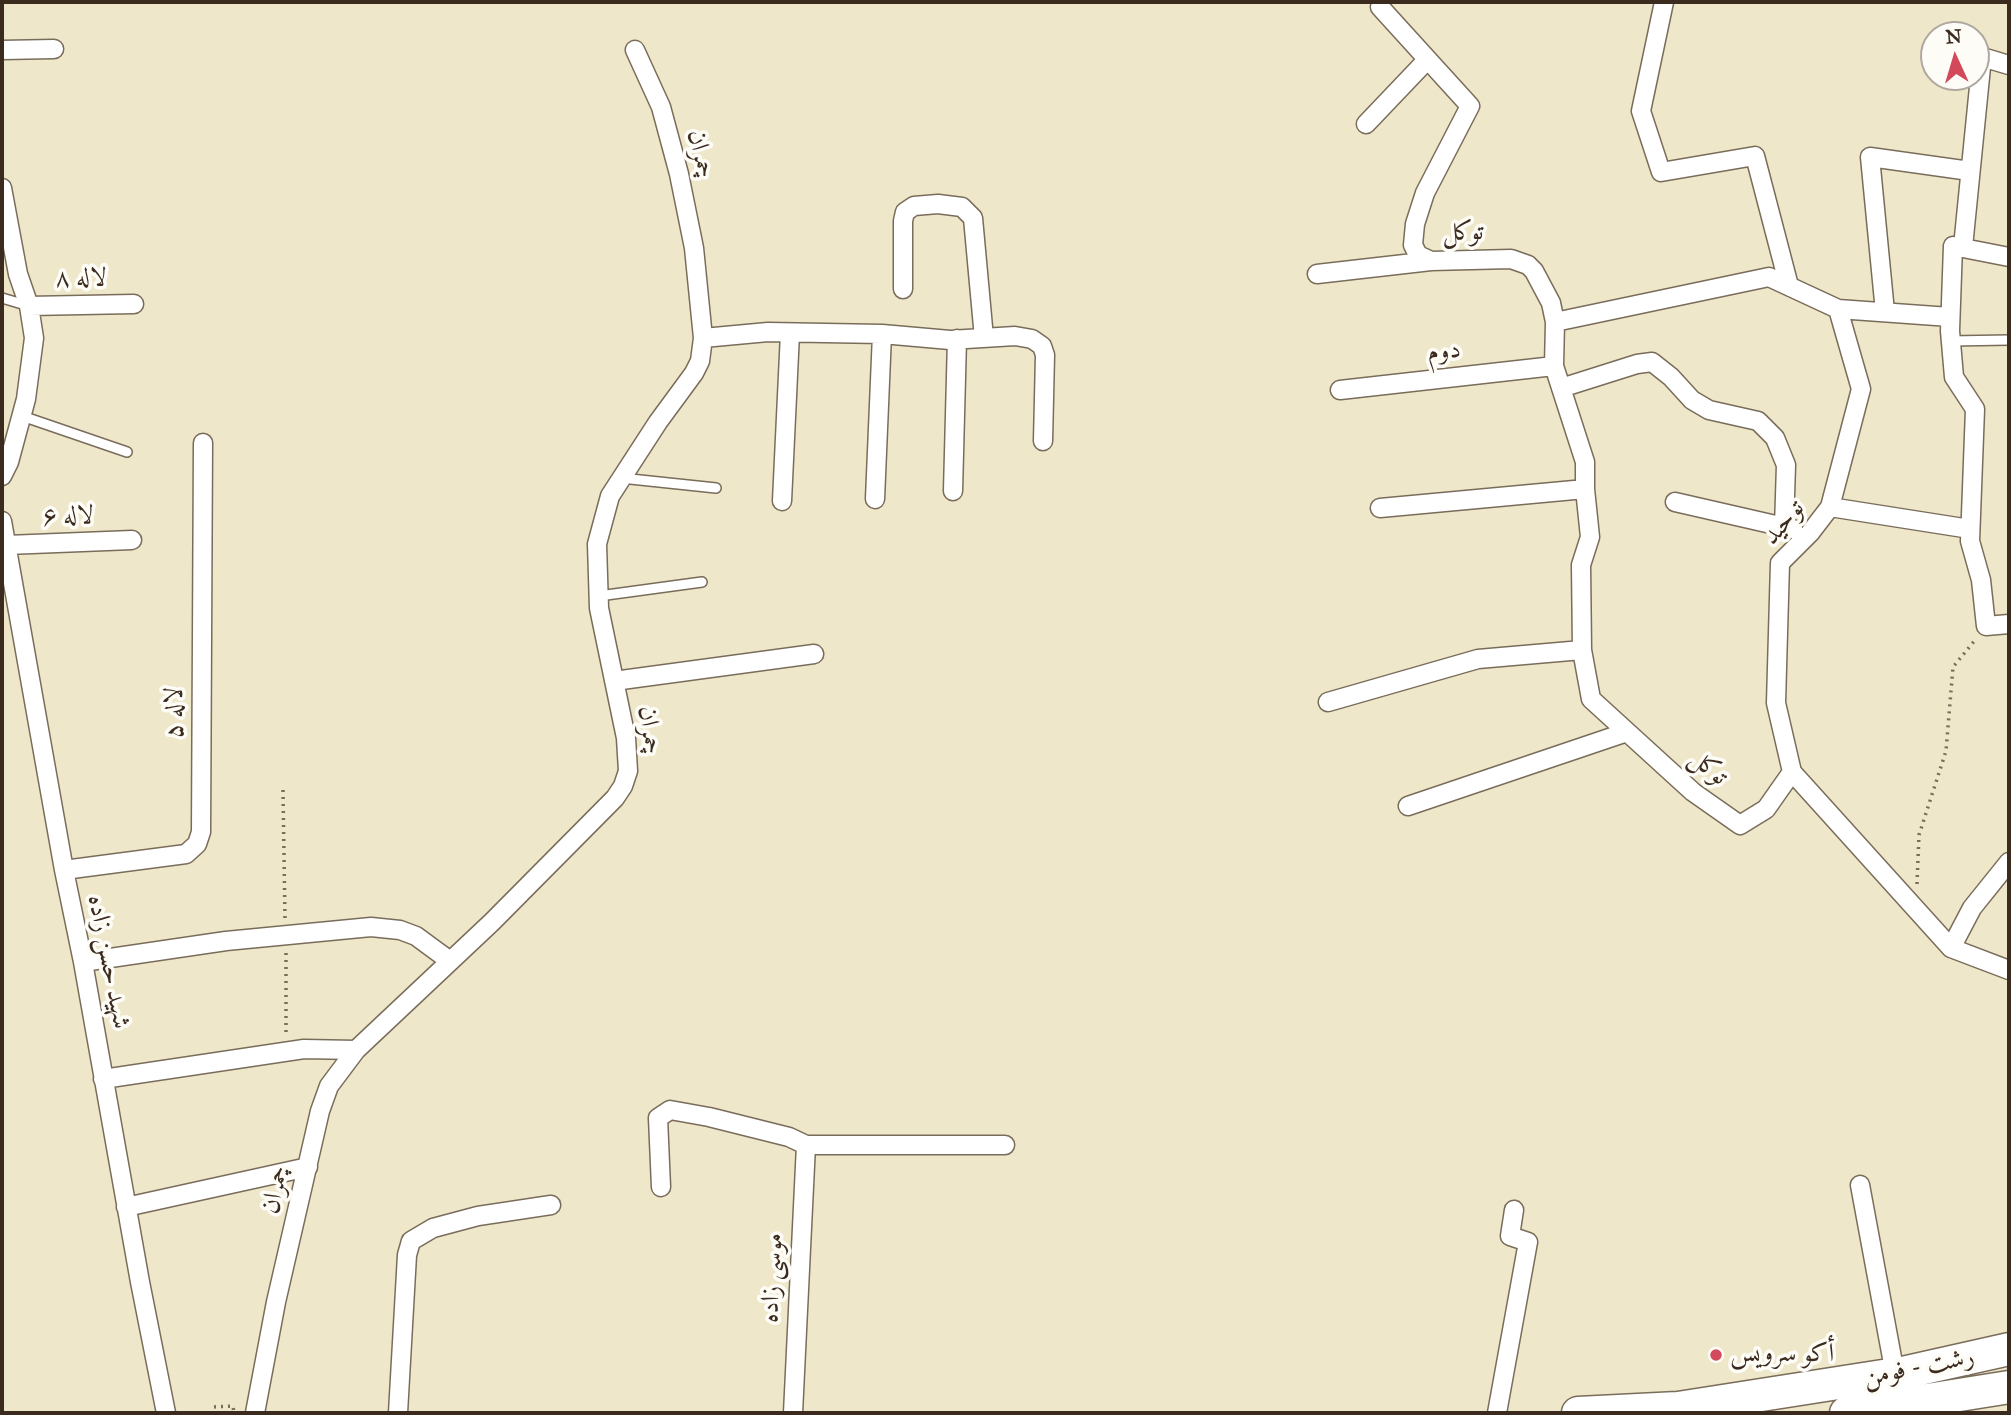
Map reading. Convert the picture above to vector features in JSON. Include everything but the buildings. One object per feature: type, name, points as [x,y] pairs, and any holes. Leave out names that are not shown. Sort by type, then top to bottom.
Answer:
[{"type":"highway","name":"رشت - فومن","points":[[1578,1413],[1678,1408],[1895,1374],[2009,1349]]},
{"type":"highway","points":[[1865,1412],[2009,1387]]},
{"type":"street","points":[[1664,2],[1641,111],[1661,172],[1755,156],[1789,286]]},
{"type":"street","name":"توکل","points":[[1380,7],[1470,106],[1425,193],[1415,224],[1413,245],[1418,255],[1431,261],[1511,259],[1528,265],[1546,294],[1555,322],[1554,366],[1585,462],[1590,537],[1581,565],[1582,650],[1591,699],[1693,792],[1740,825],[1766,809],[1792,772]]},
{"type":"street","points":[[2,50],[54,49]]},
{"type":"street","name":"چمران","points":[[255,1413],[276,1302],[320,1111],[329,1086],[356,1050],[511,904],[615,798],[628,771],[629,756],[599,596],[597,544],[610,496],[676,395],[695,373],[700,361],[703,338],[694,248],[679,174],[661,107],[635,50]]},
{"type":"street","points":[[1963,247],[1982,57],[2009,65]]},
{"type":"street","points":[[1366,124],[1427,60]]},
{"type":"street","points":[[1885,312],[1870,157],[1970,172]]},
{"type":"street","points":[[2,188],[6,234],[29,306],[34,338],[22,416],[9,462],[2,476]]},
{"type":"street","points":[[903,289],[905,212],[914,206],[938,204],[962,207],[973,218],[984,338]]},
{"type":"street","points":[[2009,257],[1953,246],[1950,317],[1954,377],[1975,409],[1970,541],[1980,580],[1986,626],[2009,624]]},
{"type":"street","points":[[1317,274],[1431,261]]},
{"type":"street","points":[[1555,322],[1769,277],[1838,309],[1950,317]]},
{"type":"street","name":"لاله ۸","points":[[29,306],[134,304]]},
{"type":"street","name":"توحید","points":[[1838,309],[1861,389],[1830,507],[1810,533],[1780,562],[1776,703],[1792,772],[1951,948],[2009,970]]},
{"type":"street","points":[[703,338],[768,332],[882,334],[957,340],[1015,337],[1032,339],[1042,346],[1045,355],[1043,441]]},
{"type":"street","points":[[782,501],[790,333]]},
{"type":"street","points":[[875,499],[882,334]]},
{"type":"street","points":[[953,491],[957,340]]},
{"type":"street","points":[[1561,388],[1637,364],[1652,362],[1671,377],[1692,400],[1709,410],[1758,421],[1775,438],[1786,465],[1784,527]]},
{"type":"street","name":"دوم","points":[[1340,390],[1554,366]]},
{"type":"street","name":"لاله ۵","points":[[64,870],[186,853],[197,844],[201,832],[203,443]]},
{"type":"street","points":[[1380,508],[1585,489]]},
{"type":"street","points":[[1675,502],[1810,533]]},
{"type":"street","points":[[1830,507],[1970,529]]},
{"type":"street","name":"شهید حسن زاده","points":[[2,521],[64,870],[166,1413]]},
{"type":"street","name":"لاله ۶","points":[[6,545],[132,540]]},
{"type":"street","points":[[1328,702],[1478,659],[1582,650]]},
{"type":"street","points":[[614,681],[814,654]]},
{"type":"street","points":[[1408,806],[1627,732]]},
{"type":"street","points":[[1951,948],[1972,908],[2009,862]]},
{"type":"street","points":[[83,962],[226,941],[371,927],[401,930],[416,936],[450,961]]},
{"type":"street","points":[[103,1079],[304,1049],[356,1050]]},
{"type":"street","points":[[661,1187],[658,1118],[670,1110],[789,1137],[806,1145],[1005,1145]]},
{"type":"street","name":"موسی زاده","points":[[793,1413],[806,1145]]},
{"type":"street","points":[[127,1207],[308,1167]]},
{"type":"street","points":[[1860,1185],[1895,1374]]},
{"type":"street","points":[[398,1413],[407,1255],[411,1241],[433,1228],[478,1216],[551,1205]]},
{"type":"street","points":[[1497,1413],[1528,1242],[1510,1236],[1514,1210]]},
{"type":"lane","points":[[2,298],[29,306]]},
{"type":"lane","points":[[1951,341],[2009,340]]},
{"type":"lane","points":[[22,416],[127,452]]},
{"type":"lane","points":[[621,478],[716,488]]},
{"type":"lane","points":[[599,596],[702,582]]},
{"type":"path","points":[[1916,909],[1919,835],[1946,751],[1954,667],[1986,626]]},
{"type":"path","points":[[213,1413],[213,1407],[233,1406],[234,1413]]},
{"type":"place","name":"أکو سرویس","points":[[1716,1355]]}]
